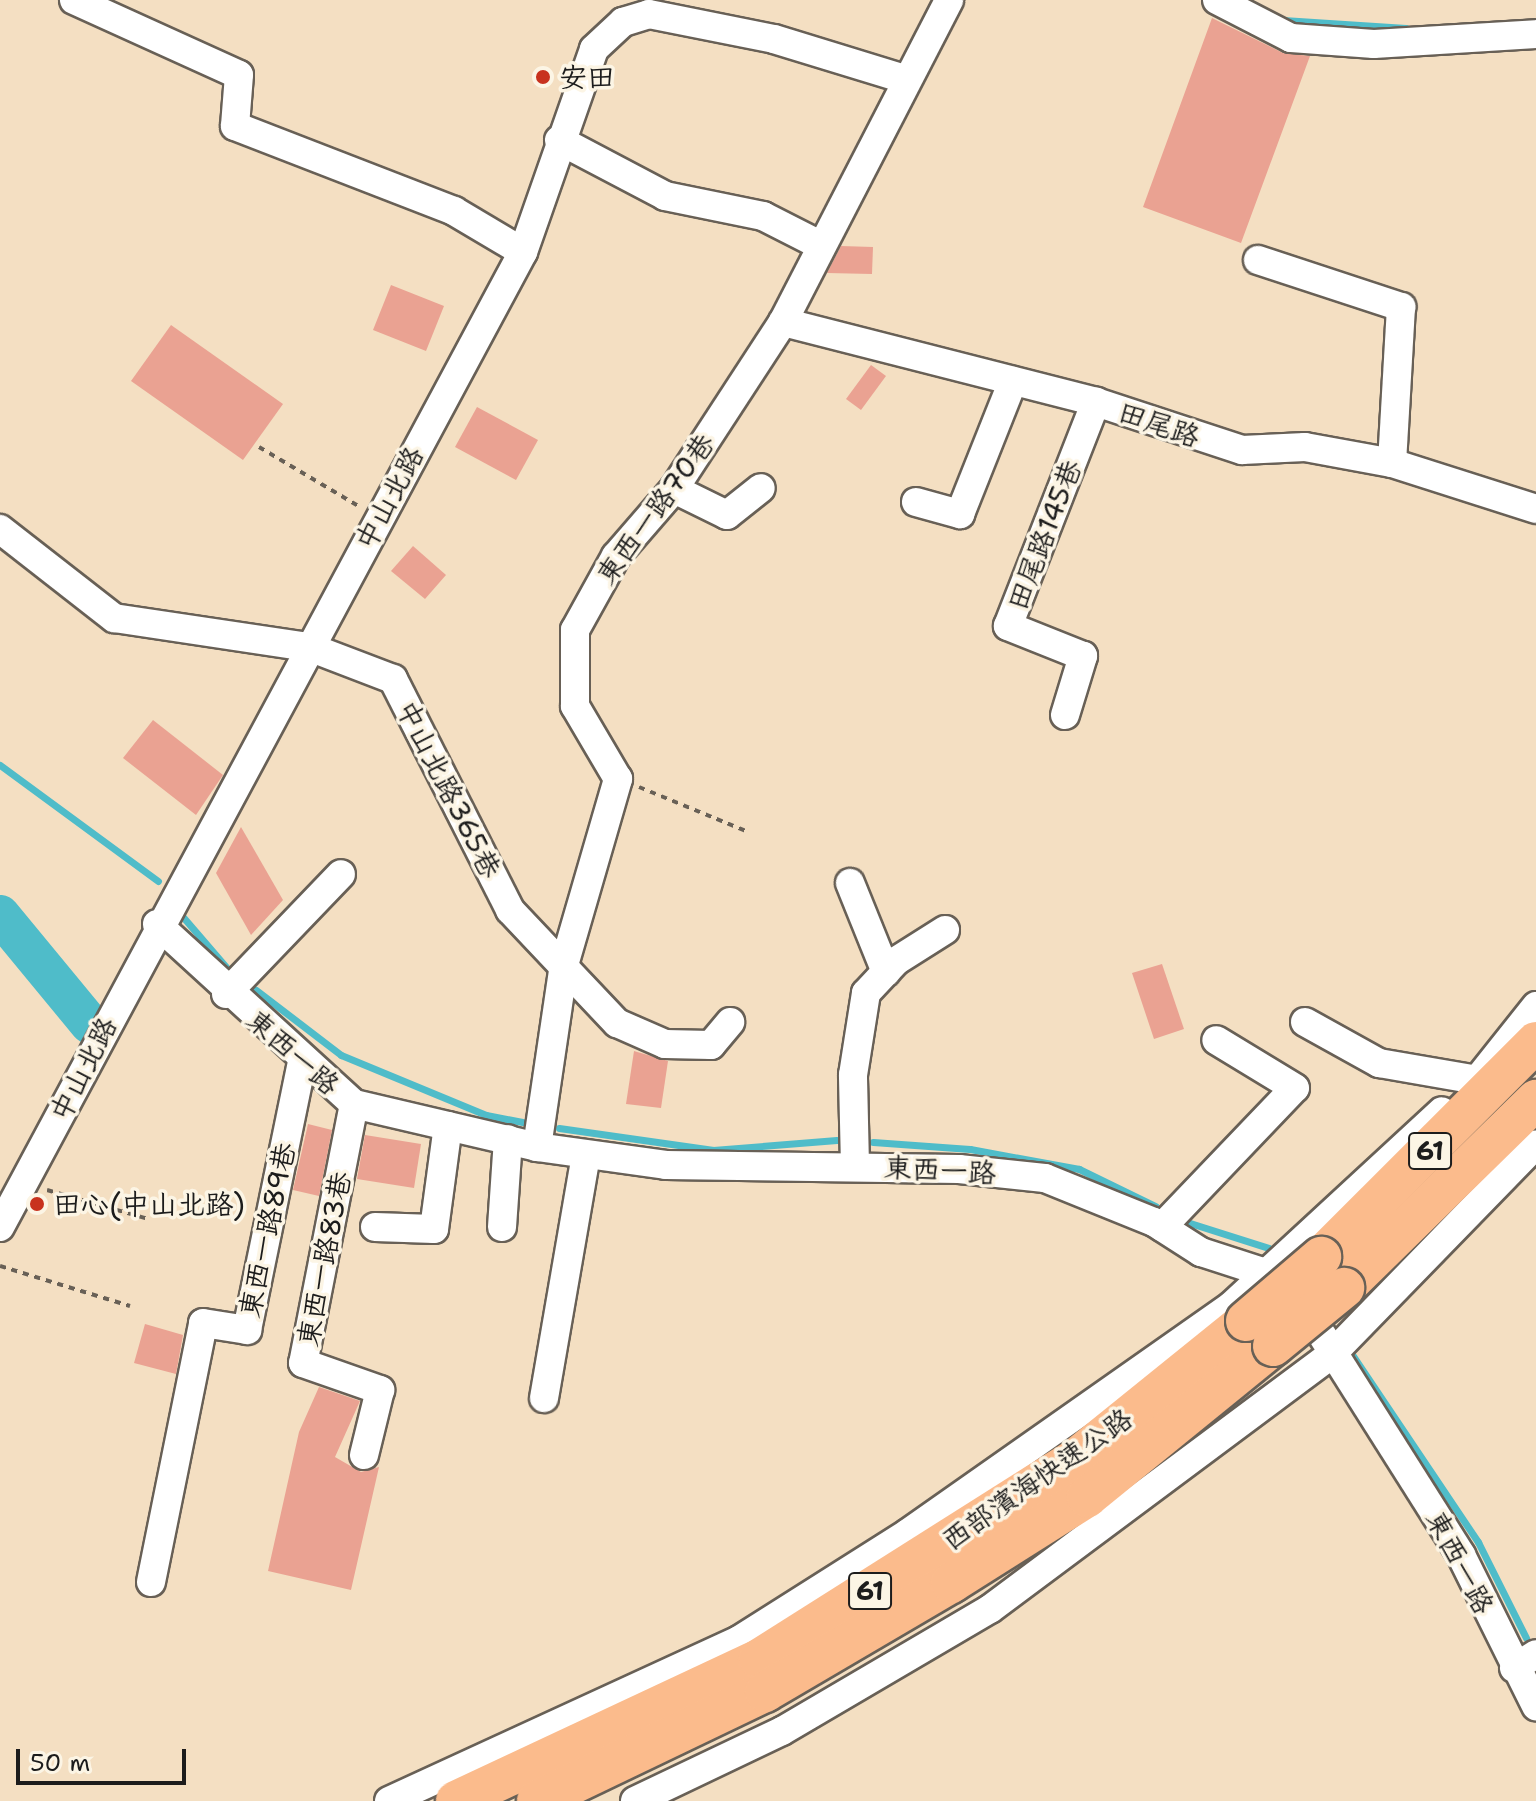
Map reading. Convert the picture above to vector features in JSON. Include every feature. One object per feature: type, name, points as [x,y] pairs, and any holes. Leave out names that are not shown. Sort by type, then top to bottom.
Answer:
[{"type":"highway","name":"西部濱海快速公路","points":[[1332,1273],[1536,1042]]},
{"type":"highway","name":"西部濱海快速公路","points":[[537,1801],[765,1692],[951,1583],[1087,1497],[1259,1334],[1536,1100]]},
{"type":"highway","name":"西部濱海快速公路","points":[[456,1801],[759,1659],[1074,1460],[1259,1334]]},
{"type":"street","points":[[74,0],[239,75],[235,126],[454,211],[523,252]]},
{"type":"street","name":"東西一路70巷","points":[[618,779],[575,706],[575,630],[616,556],[674,489],[783,322],[905,79],[949,0]]},
{"type":"street","points":[[1217,0],[1291,38],[1374,44],[1536,34]]},
{"type":"street","name":"中山北路","points":[[0,1227],[25,1184],[157,924],[523,252],[559,140],[594,49],[623,22],[649,14],[774,39],[905,79]]},
{"type":"street","points":[[559,140],[665,196],[763,216],[820,245]]},
{"type":"street","points":[[1258,260],[1401,307],[1392,463]]},
{"type":"street","name":"田尾路","points":[[783,322],[1096,402],[1242,450],[1305,447],[1392,463],[1536,509]]},
{"type":"street","points":[[916,502],[960,514],[1013,381]]},
{"type":"street","name":"田尾路145巷","points":[[1065,715],[1083,656],[1008,626],[1096,402]]},
{"type":"street","points":[[674,489],[727,515],[761,488]]},
{"type":"street","name":"中山北路365巷","points":[[0,529],[114,618],[309,647],[393,679],[510,910],[617,1023],[665,1044],[711,1045],[730,1022]]},
{"type":"street","points":[[537,1147],[564,965],[618,779]]},
{"type":"street","points":[[226,994],[341,874]]},
{"type":"street","points":[[850,883],[886,972]]},
{"type":"street","name":"東西一路","points":[[157,924],[226,994],[302,1063],[354,1104],[537,1147],[666,1165],[855,1166],[1045,1178],[1162,1227],[1201,1252],[1263,1272],[1333,1353],[1461,1555],[1525,1661],[1536,1706]]},
{"type":"street","points":[[855,1166],[858,1035],[866,993],[886,972],[945,930]]},
{"type":"street","points":[[389,1801],[739,1640],[1060,1433],[1231,1306],[1263,1272],[1477,1080],[1536,1006]]},
{"type":"street","points":[[1305,1022],[1379,1063],[1477,1080]]},
{"type":"street","points":[[1162,1227],[1295,1088],[1216,1040]]},
{"type":"street","name":"東西一路89巷","points":[[151,1582],[203,1323],[247,1330],[302,1063]]},
{"type":"street","name":"東西一路83巷","points":[[354,1104],[303,1363],[380,1390],[364,1455]]},
{"type":"street","points":[[375,1227],[434,1229],[448,1126]]},
{"type":"street","points":[[502,1227],[508,1139]]},
{"type":"street","points":[[635,1801],[782,1731],[990,1609],[1333,1353],[1536,1144]]},
{"type":"street","points":[[544,1398],[586,1155]]},
{"type":"path","points":[[259,447],[379,520]]},
{"type":"path","points":[[618,779],[746,831]]},
{"type":"path","points":[[25,1184],[148,1219]]},
{"type":"path","points":[[0,1266],[130,1306]]},
{"type":"building","points":[[1212,18],[1283,53],[1310,56],[1241,243],[1143,207]]},
{"type":"building","points":[[841,246],[873,247],[872,274],[827,273]]},
{"type":"building","points":[[391,285],[444,306],[426,351],[373,330]]},
{"type":"building","points":[[171,325],[283,404],[243,460],[131,381]]},
{"type":"building","points":[[871,365],[886,376],[861,410],[846,399]]},
{"type":"building","points":[[477,407],[538,440],[516,480],[455,447]]},
{"type":"building","points":[[413,546],[446,575],[425,599],[391,571]]},
{"type":"building","points":[[153,720],[223,775],[196,815],[123,758]]},
{"type":"building","points":[[241,827],[283,900],[251,935],[216,873]]},
{"type":"building","points":[[1162,964],[1184,1029],[1154,1039],[1132,973]]},
{"type":"building","points":[[634,1051],[668,1061],[661,1108],[626,1104]]},
{"type":"building","points":[[308,1124],[332,1130],[319,1196],[293,1190]]},
{"type":"building","points":[[365,1135],[421,1144],[414,1188],[357,1179]]},
{"type":"building","points":[[145,1324],[183,1335],[176,1374],[134,1363]]},
{"type":"building","points":[[319,1387],[360,1401],[335,1457],[361,1472],[379,1467],[351,1590],[268,1571],[299,1432]]},
{"type":"waterway","points":[[1283,20],[1406,28]]},
{"type":"waterway","points":[[0,765],[158,881]]},
{"type":"waterway","points":[[0,915],[90,1024]]},
{"type":"waterway","points":[[183,917],[226,967]]},
{"type":"waterway","points":[[256,990],[341,1055],[486,1115],[522,1122]]},
{"type":"waterway","points":[[559,1128],[713,1150],[837,1140]]},
{"type":"waterway","points":[[873,1142],[970,1149],[1079,1169],[1155,1206]]},
{"type":"waterway","points":[[1190,1223],[1269,1248]]},
{"type":"waterway","points":[[1351,1353],[1478,1542],[1526,1638]]},
{"type":"place","name":"安田","points":[[543,77]]},
{"type":"place","name":"田心(中山北路)","points":[[37,1204]]}]
